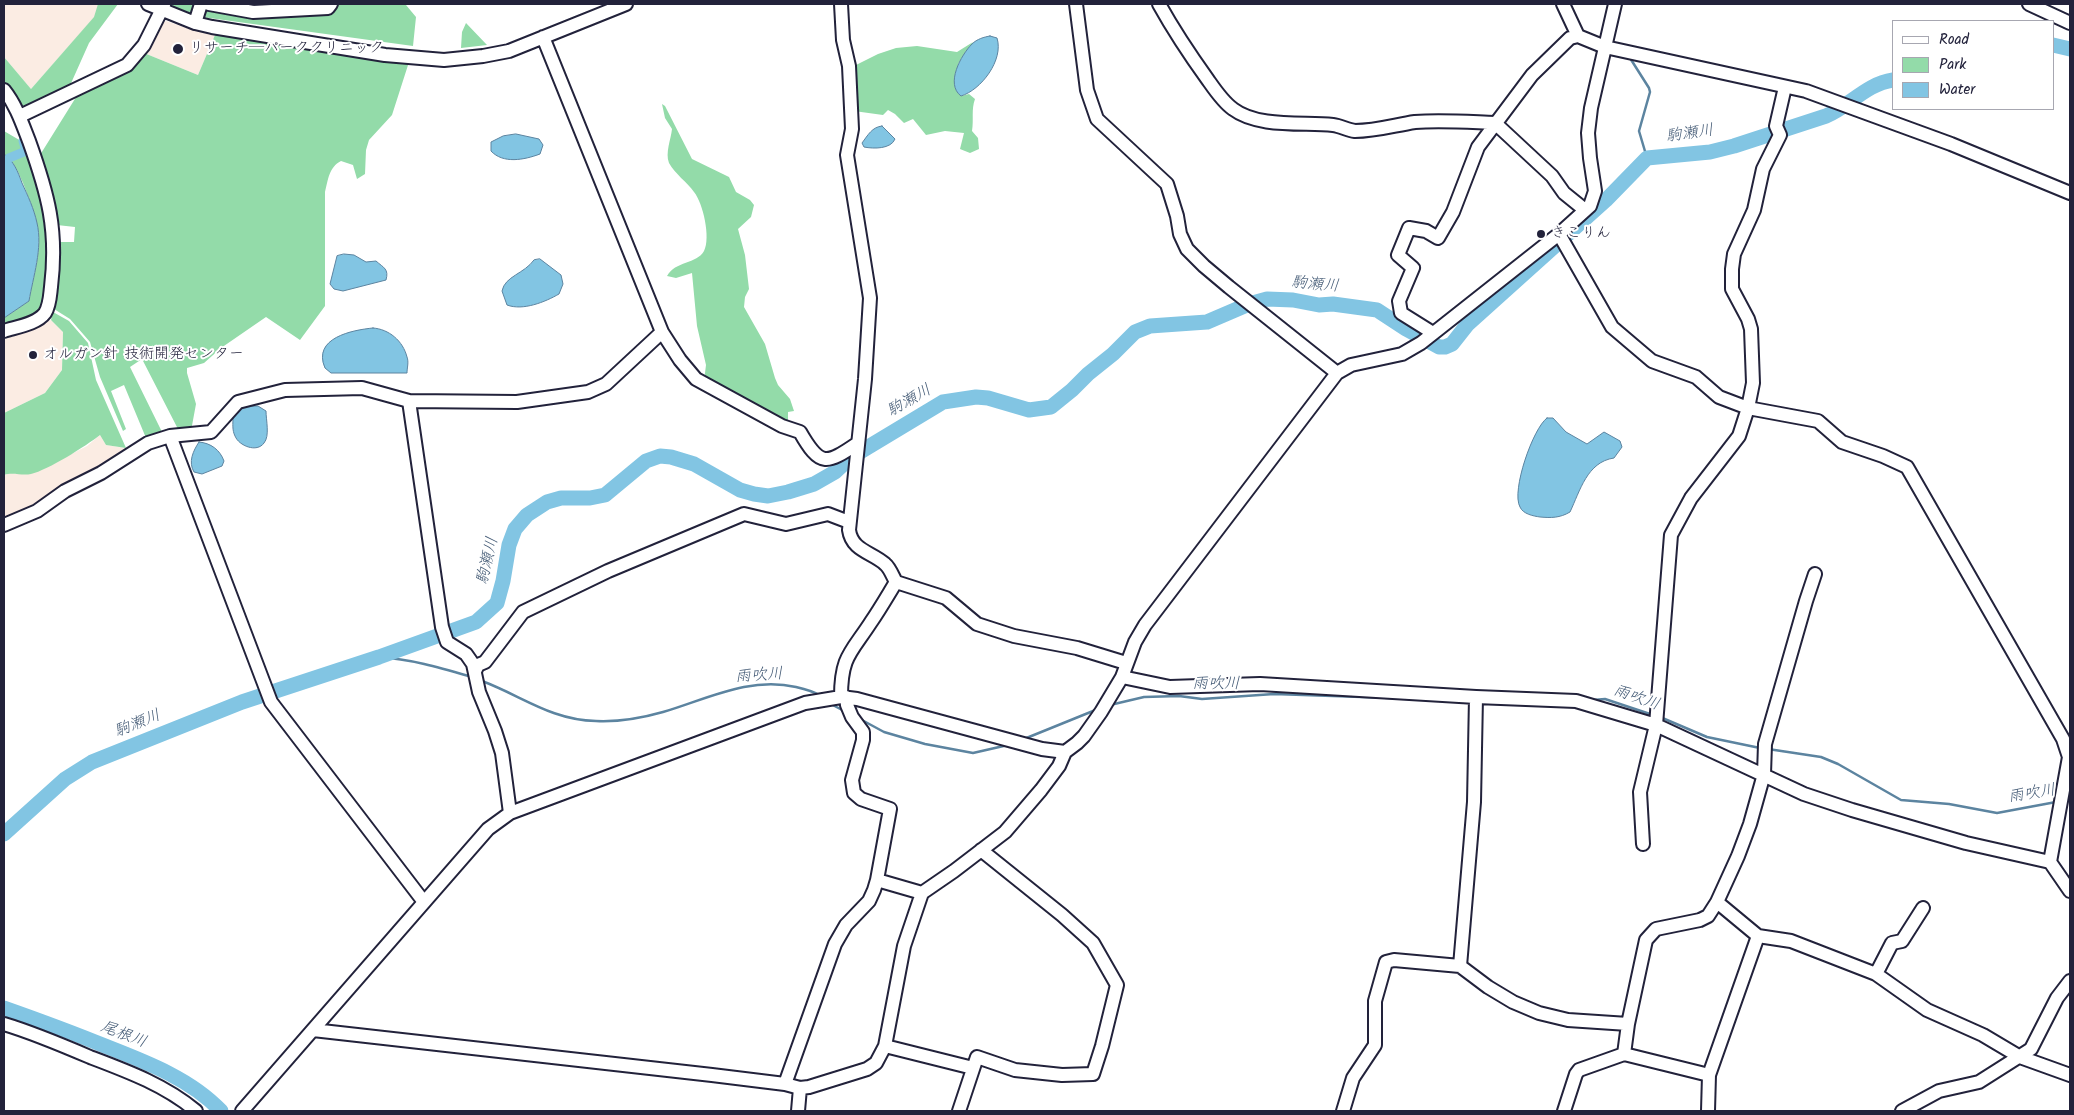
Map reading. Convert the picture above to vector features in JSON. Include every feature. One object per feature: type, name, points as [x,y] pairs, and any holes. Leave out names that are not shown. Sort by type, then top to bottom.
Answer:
[{"type":"street","points":[[148,4],[163,7],[195,23],[328,46],[444,60],[509,51],[626,4]]},
{"type":"street","points":[[195,23],[201,4]]},
{"type":"street","points":[[209,4],[253,12],[328,8],[331,4]]},
{"type":"street","points":[[841,4],[852,128],[848,155],[870,298],[865,380],[849,522],[850,538],[858,548],[886,565],[896,582],[911,585],[946,598],[977,624],[1014,636],[1078,648],[1126,663]]},
{"type":"street","points":[[1076,4],[1087,90],[1097,119],[1118,140],[1163,178],[1170,189],[1180,234],[1187,248],[1204,266],[1338,373]]},
{"type":"street","points":[[1159,4],[1180,42],[1217,92],[1232,109],[1249,118],[1333,125],[1355,131],[1382,129],[1414,122],[1495,123],[1552,176],[1564,193],[1585,210]]},
{"type":"street","points":[[1563,4],[1578,36]]},
{"type":"street","points":[[313,1030],[785,1084],[800,1088],[867,1069],[876,1063],[885,1046],[904,946],[922,893],[954,872],[1005,832],[1041,790],[1059,766],[1065,752],[1077,744],[1101,712],[1122,676],[1126,663],[1145,625],[1338,373],[1351,365],[1402,354],[1428,337],[1559,234],[1593,200],[1595,191],[1588,133],[1590,108],[1615,4]]},
{"type":"street","points":[[2029,4],[2070,23]]},
{"type":"street","points":[[20,116],[127,65],[144,45],[163,7]]},
{"type":"street","points":[[1428,337],[1401,313],[1399,301],[1414,268],[1398,255],[1409,228],[1426,231],[1438,238],[1453,212],[1478,147],[1532,75],[1570,38],[1578,36],[1606,47],[1806,91],[1951,144],[2070,193]]},
{"type":"street","points":[[543,37],[662,332],[680,360],[696,379],[782,426],[800,432],[810,450],[819,458],[832,459],[857,450]]},
{"type":"street","points":[[1643,844],[1640,792],[1656,725],[1672,535],[1691,498],[1738,436],[1748,408],[1754,366],[1750,342],[1751,329],[1732,288],[1732,269],[1734,254],[1754,210],[1763,169],[1778,131],[1785,87]]},
{"type":"street","points":[[4,90],[20,116],[41,174],[51,214],[54,242],[54,262],[48,307],[45,313],[36,320],[4,331]]},
{"type":"street","points":[[1559,234],[1612,327],[1652,361],[1696,378],[1719,397],[1748,408],[1818,421],[1842,442],[1883,456],[1907,467],[2062,740],[2069,757],[2050,862]]},
{"type":"street","points":[[4,526],[37,511],[65,491],[101,473],[148,443],[170,436],[211,432],[238,402],[285,390],[362,388],[409,401],[517,402],[588,392],[606,384],[662,332]]},
{"type":"street","points":[[409,401],[443,632],[447,642],[466,654],[473,664],[479,692],[496,731],[502,753],[510,813]]},
{"type":"street","points":[[170,436],[271,702],[424,902]]},
{"type":"street","points":[[475,676],[478,665],[484,662],[491,654],[523,612],[608,571],[744,514],[786,524],[828,514],[849,522]]},
{"type":"street","points":[[1624,1054],[1628,1024],[1646,940],[1656,928],[1700,920],[1708,916],[1717,902],[1750,824],[1764,774],[1764,749],[1815,574]]},
{"type":"street","points":[[785,1084],[835,944],[846,925],[869,901],[878,880],[890,809],[861,799],[854,793],[852,780],[863,740],[863,732],[842,699],[842,674],[850,650],[870,624],[896,582]]},
{"type":"street","points":[[1122,676],[1170,687],[1260,684],[1476,697],[1576,700],[1656,725],[1804,794],[1966,843],[2050,862],[2070,891]]},
{"type":"street","points":[[1460,966],[1474,802],[1476,697]]},
{"type":"street","points":[[242,1111],[488,828],[510,813],[817,699],[842,699],[1029,746],[1065,752]]},
{"type":"street","points":[[958,1111],[977,1057],[1015,1070],[1062,1075],[1092,1074],[1102,1046],[1117,985],[1093,943],[981,850]]},
{"type":"street","points":[[878,880],[922,893]]},
{"type":"street","points":[[1717,902],[1758,936],[1791,941],[1876,974],[1927,1010],[1983,1035],[2020,1056],[2070,1075]]},
{"type":"street","points":[[1876,974],[1892,943],[1902,941],[1923,908]]},
{"type":"street","points":[[1708,1111],[1708,1075],[1758,936]]},
{"type":"street","points":[[1343,1111],[1353,1078],[1375,1045],[1375,1001],[1386,962],[1394,960],[1460,966],[1488,987],[1513,1002],[1540,1013],[1568,1020],[1628,1024]]},
{"type":"street","points":[[1902,1111],[1939,1091],[1979,1082],[2031,1049],[2057,998],[2070,982]]},
{"type":"street","points":[[4,1024],[129,1072],[157,1085],[196,1111]]},
{"type":"street","points":[[885,1046],[973,1068]]},
{"type":"street","points":[[1564,1111],[1579,1070],[1624,1054],[1708,1075]]},
{"type":"street","points":[[798,1111],[800,1088]]},
{"type":"shaded area","points":[[4,4],[106,4],[31,89],[4,57]]},
{"type":"shaded area","name":"リサーチ―パーククリニック","points":[[166,21],[215,35],[198,75],[144,53],[161,23]]},
{"type":"shaded area","name":"オルガン針 技術開発センター","points":[[51,320],[63,332],[62,370],[45,393],[4,413],[4,340]]},
{"type":"shaded area","points":[[100,435],[106,445],[126,448],[127,452],[36,508],[4,523],[4,475],[10,473],[26,474],[46,467],[87,446]]},
{"type":"green space","points":[[98,4],[118,4],[89,43],[68,90],[25,109],[20,108],[4,82],[4,57],[31,89],[94,17]]},
{"type":"green space","points":[[170,4],[407,4],[416,17],[413,46],[202,17]]},
{"type":"green space","points":[[466,23],[487,45],[461,48],[462,32]]},
{"type":"green space","points":[[215,35],[409,62],[392,115],[369,140],[366,150],[365,174],[357,179],[353,165],[341,161],[330,174],[325,192],[325,306],[300,340],[266,317],[221,348],[204,363],[187,368],[196,404],[191,431],[146,438],[124,385],[111,391],[126,429],[123,431],[100,377],[90,342],[70,319],[54,309],[59,242],[74,242],[75,227],[57,225],[57,214],[40,155],[78,94],[144,53],[198,75]],"holes":[[[142,359],[178,429],[163,434],[130,367]]]},
{"type":"green space","points":[[973,42],[958,64],[961,96],[969,94],[975,99],[972,131],[978,138],[979,149],[970,153],[960,149],[964,133],[945,131],[926,135],[913,119],[904,123],[888,110],[883,115],[854,111],[852,67],[878,54],[896,48],[917,46],[957,52]]},
{"type":"green space","points":[[662,104],[665,106],[692,159],[729,177],[736,192],[750,200],[754,205],[751,217],[738,229],[745,255],[749,289],[745,297],[744,307],[765,344],[778,385],[790,399],[794,411],[788,412],[788,426],[704,381],[706,365],[697,326],[692,273],[676,278],[667,276],[675,268],[696,258],[704,251],[707,238],[705,221],[697,197],[669,163],[668,150],[672,129],[665,118]]},
{"type":"green space","points":[[4,131],[21,141],[26,152],[28,152],[47,215],[50,242],[42,308],[37,314],[4,327],[4,318],[29,301],[37,262],[39,233],[31,203],[23,183],[13,163],[4,154]]},
{"type":"green space","points":[[53,312],[69,321],[88,343],[96,380],[126,448],[106,445],[100,435],[67,457],[38,472],[4,475],[4,413],[45,393],[62,370],[63,332],[51,320]]},
{"type":"water","points":[[990,36],[997,38],[997,56],[994,64],[976,88],[961,96],[956,91],[954,84],[959,62],[974,42]]},
{"type":"water","points":[[882,126],[895,139],[893,142],[882,148],[864,147],[862,143],[868,134]]},
{"type":"water","points":[[516,134],[539,139],[543,145],[540,154],[514,160],[501,158],[491,151],[491,142],[503,136]]},
{"type":"water","points":[[4,154],[15,167],[31,203],[37,223],[39,242],[29,301],[4,318]]},
{"type":"water","points":[[344,254],[354,255],[366,262],[376,261],[386,271],[386,280],[343,291],[334,289],[330,284],[337,256]]},
{"type":"water","points":[[540,259],[561,275],[563,284],[559,294],[541,303],[527,306],[513,307],[507,305],[502,291],[504,286],[534,260]]},
{"type":"water","points":[[373,328],[390,333],[399,341],[408,359],[407,373],[331,373],[325,368],[322,358],[324,349],[329,343],[345,334]]},
{"type":"water","points":[[245,406],[258,406],[266,411],[267,436],[264,443],[257,448],[248,447],[240,443],[234,434],[233,417]]},
{"type":"water","points":[[1547,418],[1553,418],[1566,432],[1587,444],[1604,432],[1620,441],[1622,447],[1614,458],[1597,465],[1591,471],[1581,487],[1570,512],[1552,517],[1537,517],[1521,509],[1518,499],[1518,488],[1530,446],[1541,424]]},
{"type":"water","points":[[199,442],[217,450],[224,461],[222,466],[202,474],[194,472],[191,464],[192,457]]},
{"type":"waterway","name":"駒瀬川","points":[[2054,45],[2070,49]]},
{"type":"waterway","points":[[1630,58],[1650,92],[1639,131],[1647,158]]},
{"type":"waterway","name":"駒瀬川","points":[[4,834],[65,779],[92,762],[242,702],[379,657],[476,622],[497,603],[509,545],[515,529],[527,515],[547,502],[561,498],[590,498],[605,495],[646,461],[660,456],[671,457],[694,464],[740,490],[768,496],[788,492],[814,484],[835,472],[850,458],[943,402],[976,397],[988,398],[1029,410],[1051,407],[1113,354],[1135,332],[1150,326],[1207,322],[1249,304],[1267,299],[1293,300],[1319,305],[1333,304],[1377,310],[1439,347],[1445,347],[1452,344],[1467,325],[1606,200],[1647,158],[1710,152],[1734,146],[1826,116],[1875,86],[1892,80]]},
{"type":"waterway","points":[[9,158],[26,151],[23,141]]},
{"type":"waterway","name":"雨吹川","points":[[379,657],[414,662],[472,677]]},
{"type":"waterway","name":"雨吹川","points":[[482,681],[551,712],[580,720],[596,721],[647,716],[712,695],[762,684],[796,687],[809,690],[821,696]]},
{"type":"waterway","name":"雨吹川","points":[[1110,705],[1144,697],[1179,696],[1202,699],[1274,694],[1391,698]]},
{"type":"waterway","name":"雨吹川","points":[[1593,700],[1605,699],[1653,715]]},
{"type":"waterway","name":"雨吹川","points":[[829,703],[844,711]]},
{"type":"waterway","name":"雨吹川","points":[[1024,739],[1098,709]]},
{"type":"waterway","name":"雨吹川","points":[[1660,717],[1707,737],[1760,748]]},
{"type":"waterway","name":"雨吹川","points":[[860,719],[884,732],[925,744],[973,753],[1008,745]]},
{"type":"waterway","name":"雨吹川","points":[[1768,749],[1821,757],[1838,764],[1901,800],[1949,804],[1997,813],[2056,802]]},
{"type":"waterway","name":"尾根川","points":[[4,1008],[152,1065],[196,1090],[221,1111]]},
{"type":"place","name":"リサーチ―パーククリニック","points":[[178,49]]},
{"type":"place","name":"きこりん","points":[[1541,234]]},
{"type":"place","name":"オルガン針 技術開発センター","points":[[33,355]]}]
